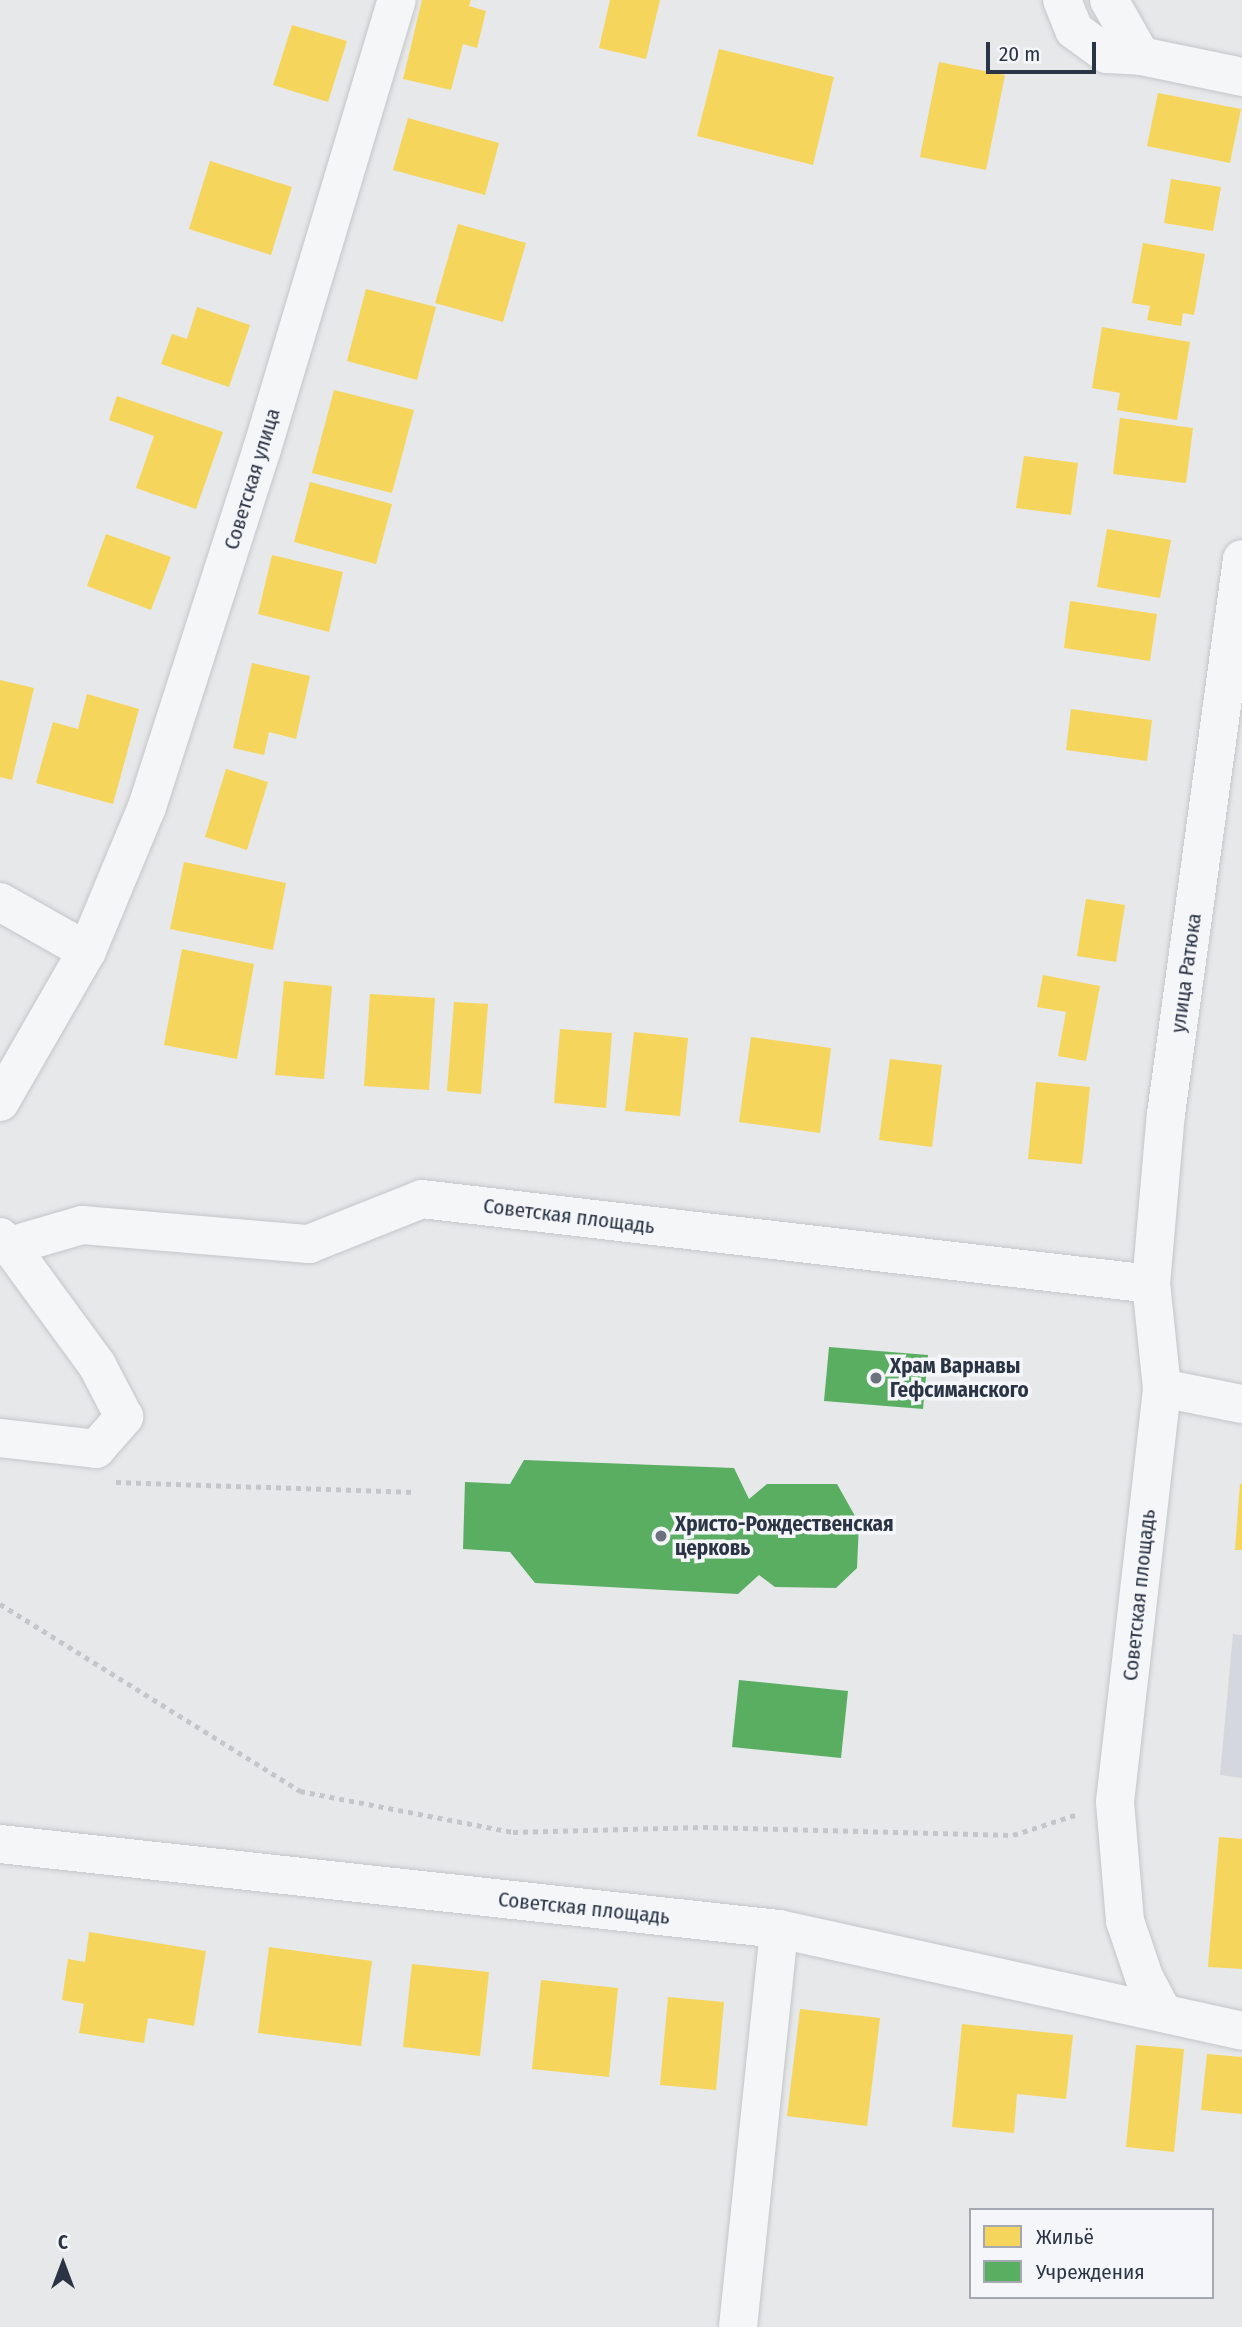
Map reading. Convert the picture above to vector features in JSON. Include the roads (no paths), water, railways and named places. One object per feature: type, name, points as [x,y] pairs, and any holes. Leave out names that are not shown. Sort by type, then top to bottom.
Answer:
[{"type":"street","name":"Советская улица","points":[[0,1102],[87,951],[147,807],[262,449],[397,0]]},
{"type":"street","points":[[1062,0],[1074,30],[1107,54],[1141,55],[1242,77]]},
{"type":"street","points":[[1109,0],[1141,55]]},
{"type":"street","name":"улица Ратюка","points":[[1162,1388],[1151,1284],[1166,1114],[1242,568]]},
{"type":"street","points":[[0,902],[87,951]]},
{"type":"street","name":"Советская площадь","points":[[5,1242],[82,1225],[309,1244],[422,1199],[1151,1284]]},
{"type":"street","points":[[0,1438],[96,1449],[124,1417],[97,1365],[5,1242]]},
{"type":"street","points":[[1162,1388],[1242,1404]]},
{"type":"street","name":"Советская площадь","points":[[1162,1388],[1115,1802],[1125,1921],[1144,1976],[1162,2011]]},
{"type":"street","name":"Советская площадь","points":[[0,1844],[779,1929],[1162,2011],[1242,2031]]},
{"type":"street","points":[[738,2327],[779,1929]]},
{"type":"place","name":"Храм Варнавы Гефсиманского","points":[[876,1378]]},
{"type":"place","name":"Христо-Рождественская церковь","points":[[661,1536]]}]
